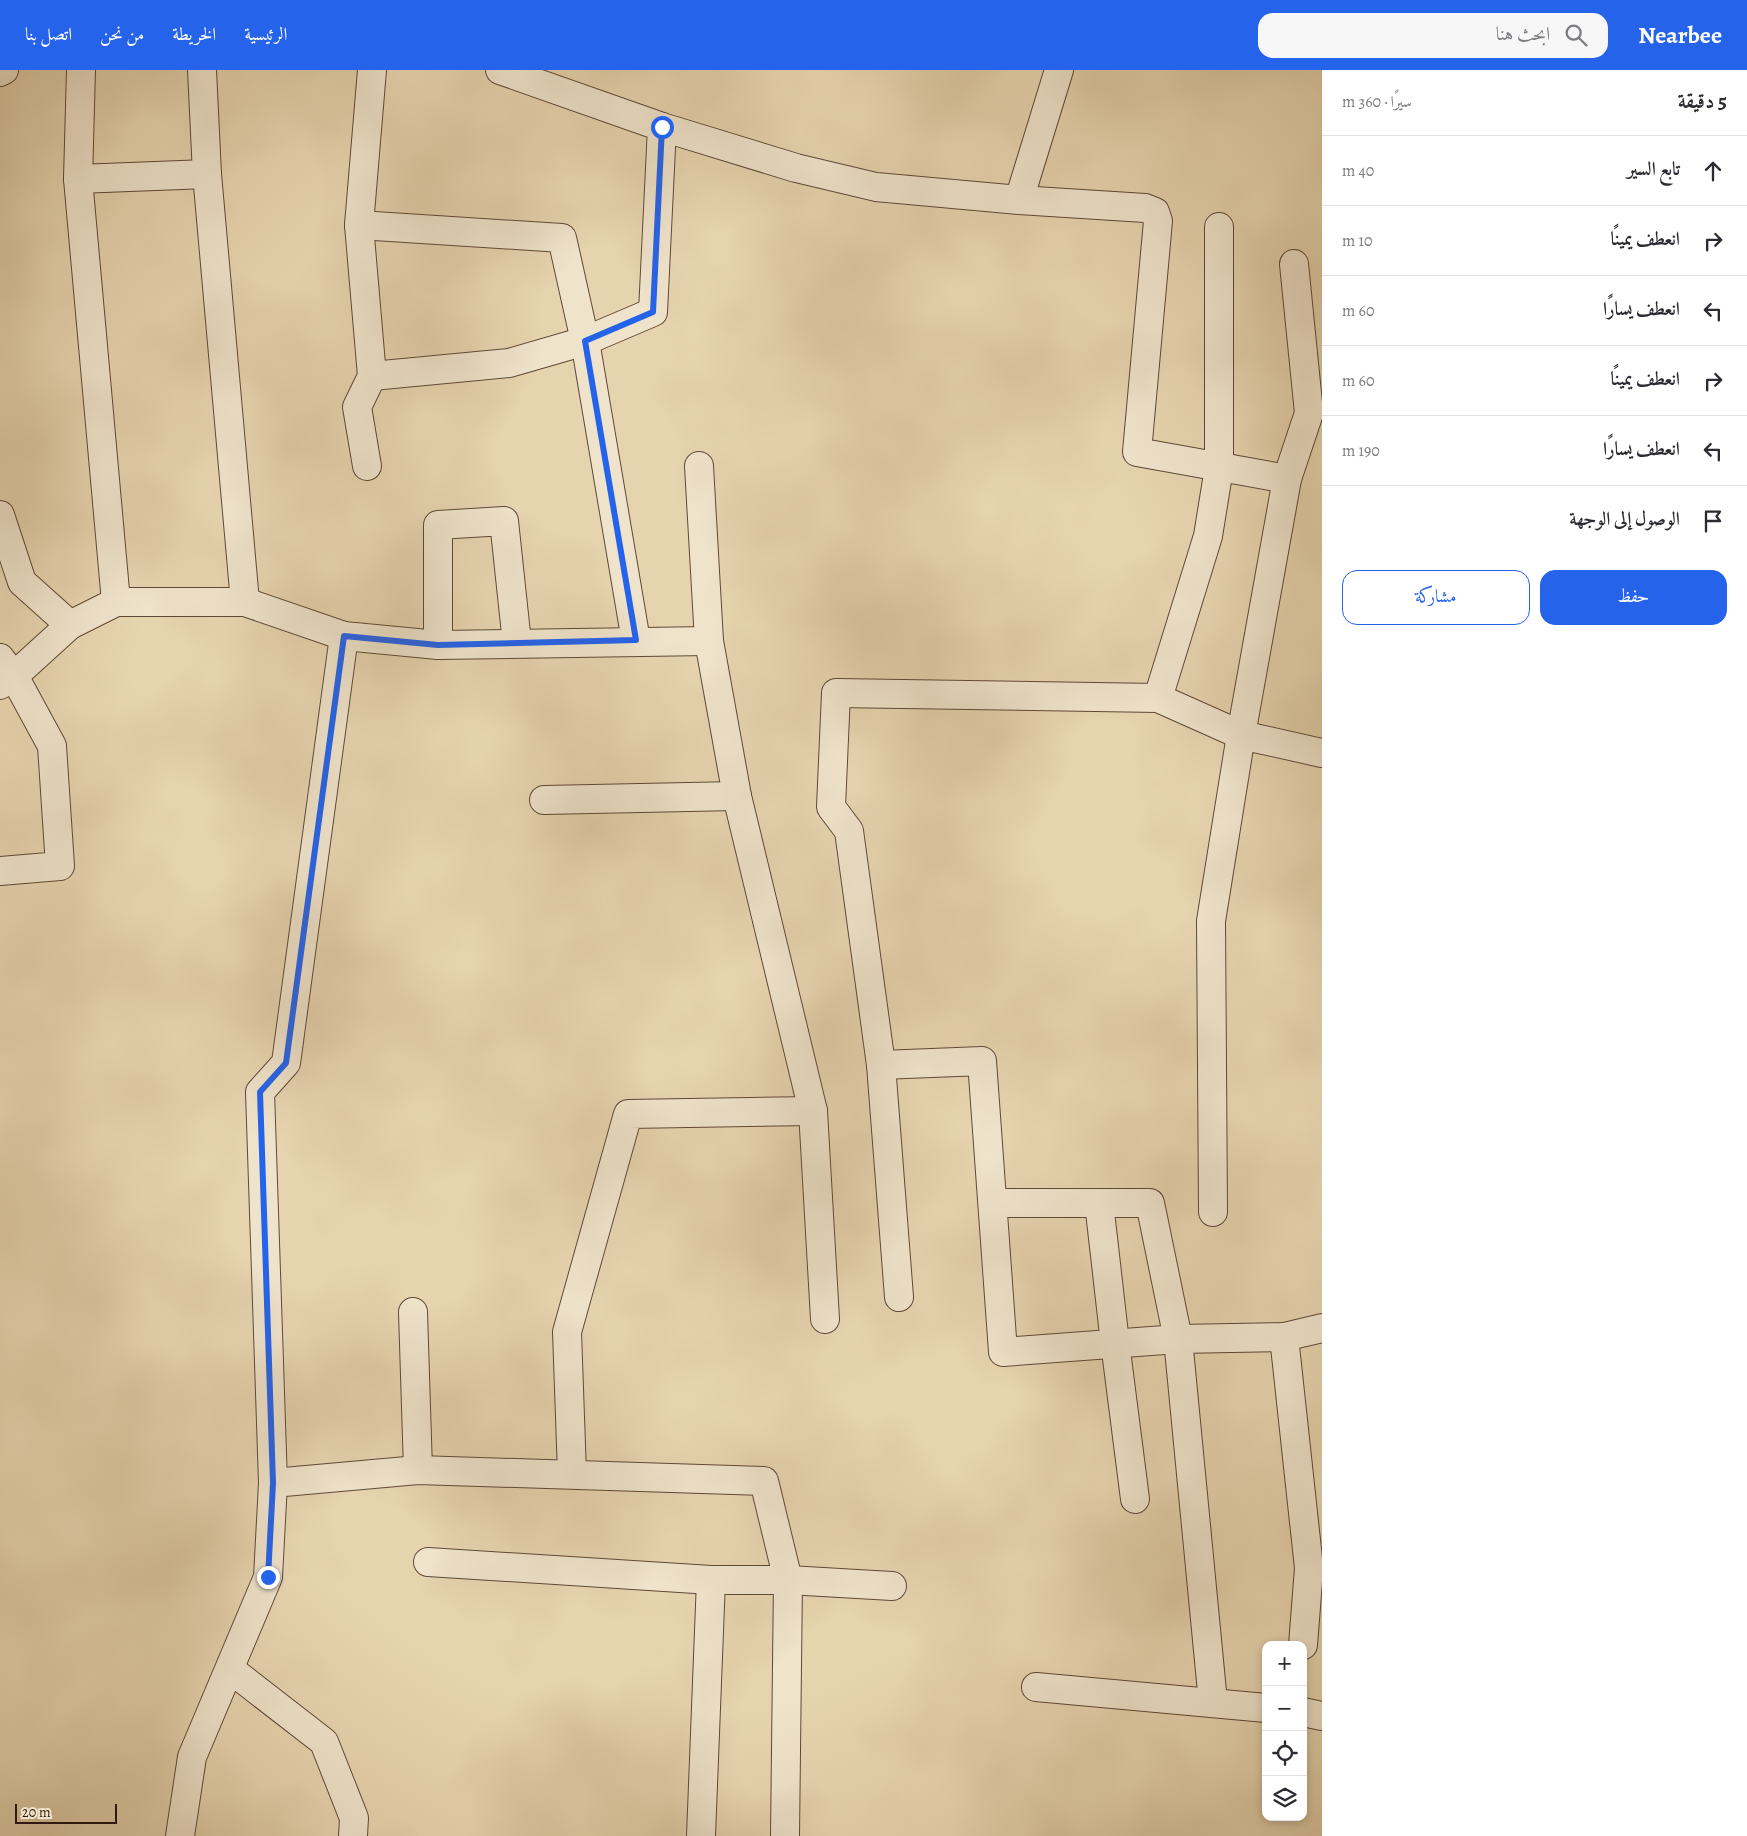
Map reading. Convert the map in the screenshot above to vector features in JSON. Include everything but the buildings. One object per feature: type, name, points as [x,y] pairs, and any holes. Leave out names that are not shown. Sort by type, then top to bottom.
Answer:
[{"type":"street","points":[[0,72],[4,70]]},
{"type":"street","points":[[81,70],[78,179],[116,602]]},
{"type":"street","points":[[202,70],[207,174],[245,602]]},
{"type":"street","points":[[367,466],[357,406],[372,376],[359,225],[372,70]]},
{"type":"street","points":[[500,70],[662,127],[796,168],[876,187],[1019,200],[1145,208],[1155,212],[1158,221],[1137,452],[1287,479]]},
{"type":"street","points":[[1019,200],[1060,70]]},
{"type":"street","points":[[372,376],[509,363],[585,341],[653,312],[662,127]]},
{"type":"street","points":[[78,179],[207,174]]},
{"type":"street","points":[[359,225],[562,238],[585,341],[636,640]]},
{"type":"street","points":[[1158,698],[1208,536],[1218,468],[1218,227]]},
{"type":"street","points":[[1214,1212],[1211,921],[1241,735],[1287,479],[1316,413],[1294,264]]},
{"type":"street","points":[[699,466],[709,640],[737,796],[813,1111],[826,1319]]},
{"type":"street","points":[[0,515],[22,582],[70,625]]},
{"type":"street","points":[[438,645],[438,524],[504,521],[516,643]]},
{"type":"street","points":[[0,871],[60,866],[52,746],[5,673],[70,625],[116,602],[245,602],[344,636],[438,645],[709,640]]},
{"type":"street","points":[[180,1836],[192,1757],[268,1577],[273,1483],[260,1092],[286,1063],[344,636]]},
{"type":"street","points":[[899,1297],[881,1065],[849,831],[830,807],[836,693],[1158,698],[1241,735],[1322,753]]},
{"type":"street","points":[[544,800],[737,796]]},
{"type":"street","points":[[881,1065],[982,1061],[1003,1352],[1178,1339],[1284,1337],[1322,1328]]},
{"type":"street","points":[[572,1474],[567,1332],[628,1114],[813,1111]]},
{"type":"street","points":[[993,1203],[1150,1203],[1178,1339],[1214,1702]]},
{"type":"street","points":[[1099,1203],[1135,1499]]},
{"type":"street","points":[[413,1312],[418,1470]]},
{"type":"street","points":[[1284,1337],[1316,1569],[1304,1641]]},
{"type":"street","points":[[273,1483],[418,1470],[764,1481],[788,1580],[785,1836]]},
{"type":"street","points":[[428,1562],[711,1580],[788,1580],[892,1586]]},
{"type":"street","points":[[701,1836],[711,1580]]},
{"type":"street","points":[[230,1669],[324,1742],[354,1818],[353,1836]]},
{"type":"street","points":[[1036,1687],[1262,1708]]},
{"type":"street","points":[[1307,1713],[1322,1716]]},
{"type":"route","points":[[268,1577],[273,1483],[260,1092],[286,1063],[344,636],[438,645],[636,640],[585,341],[653,312],[662,127]]}]
